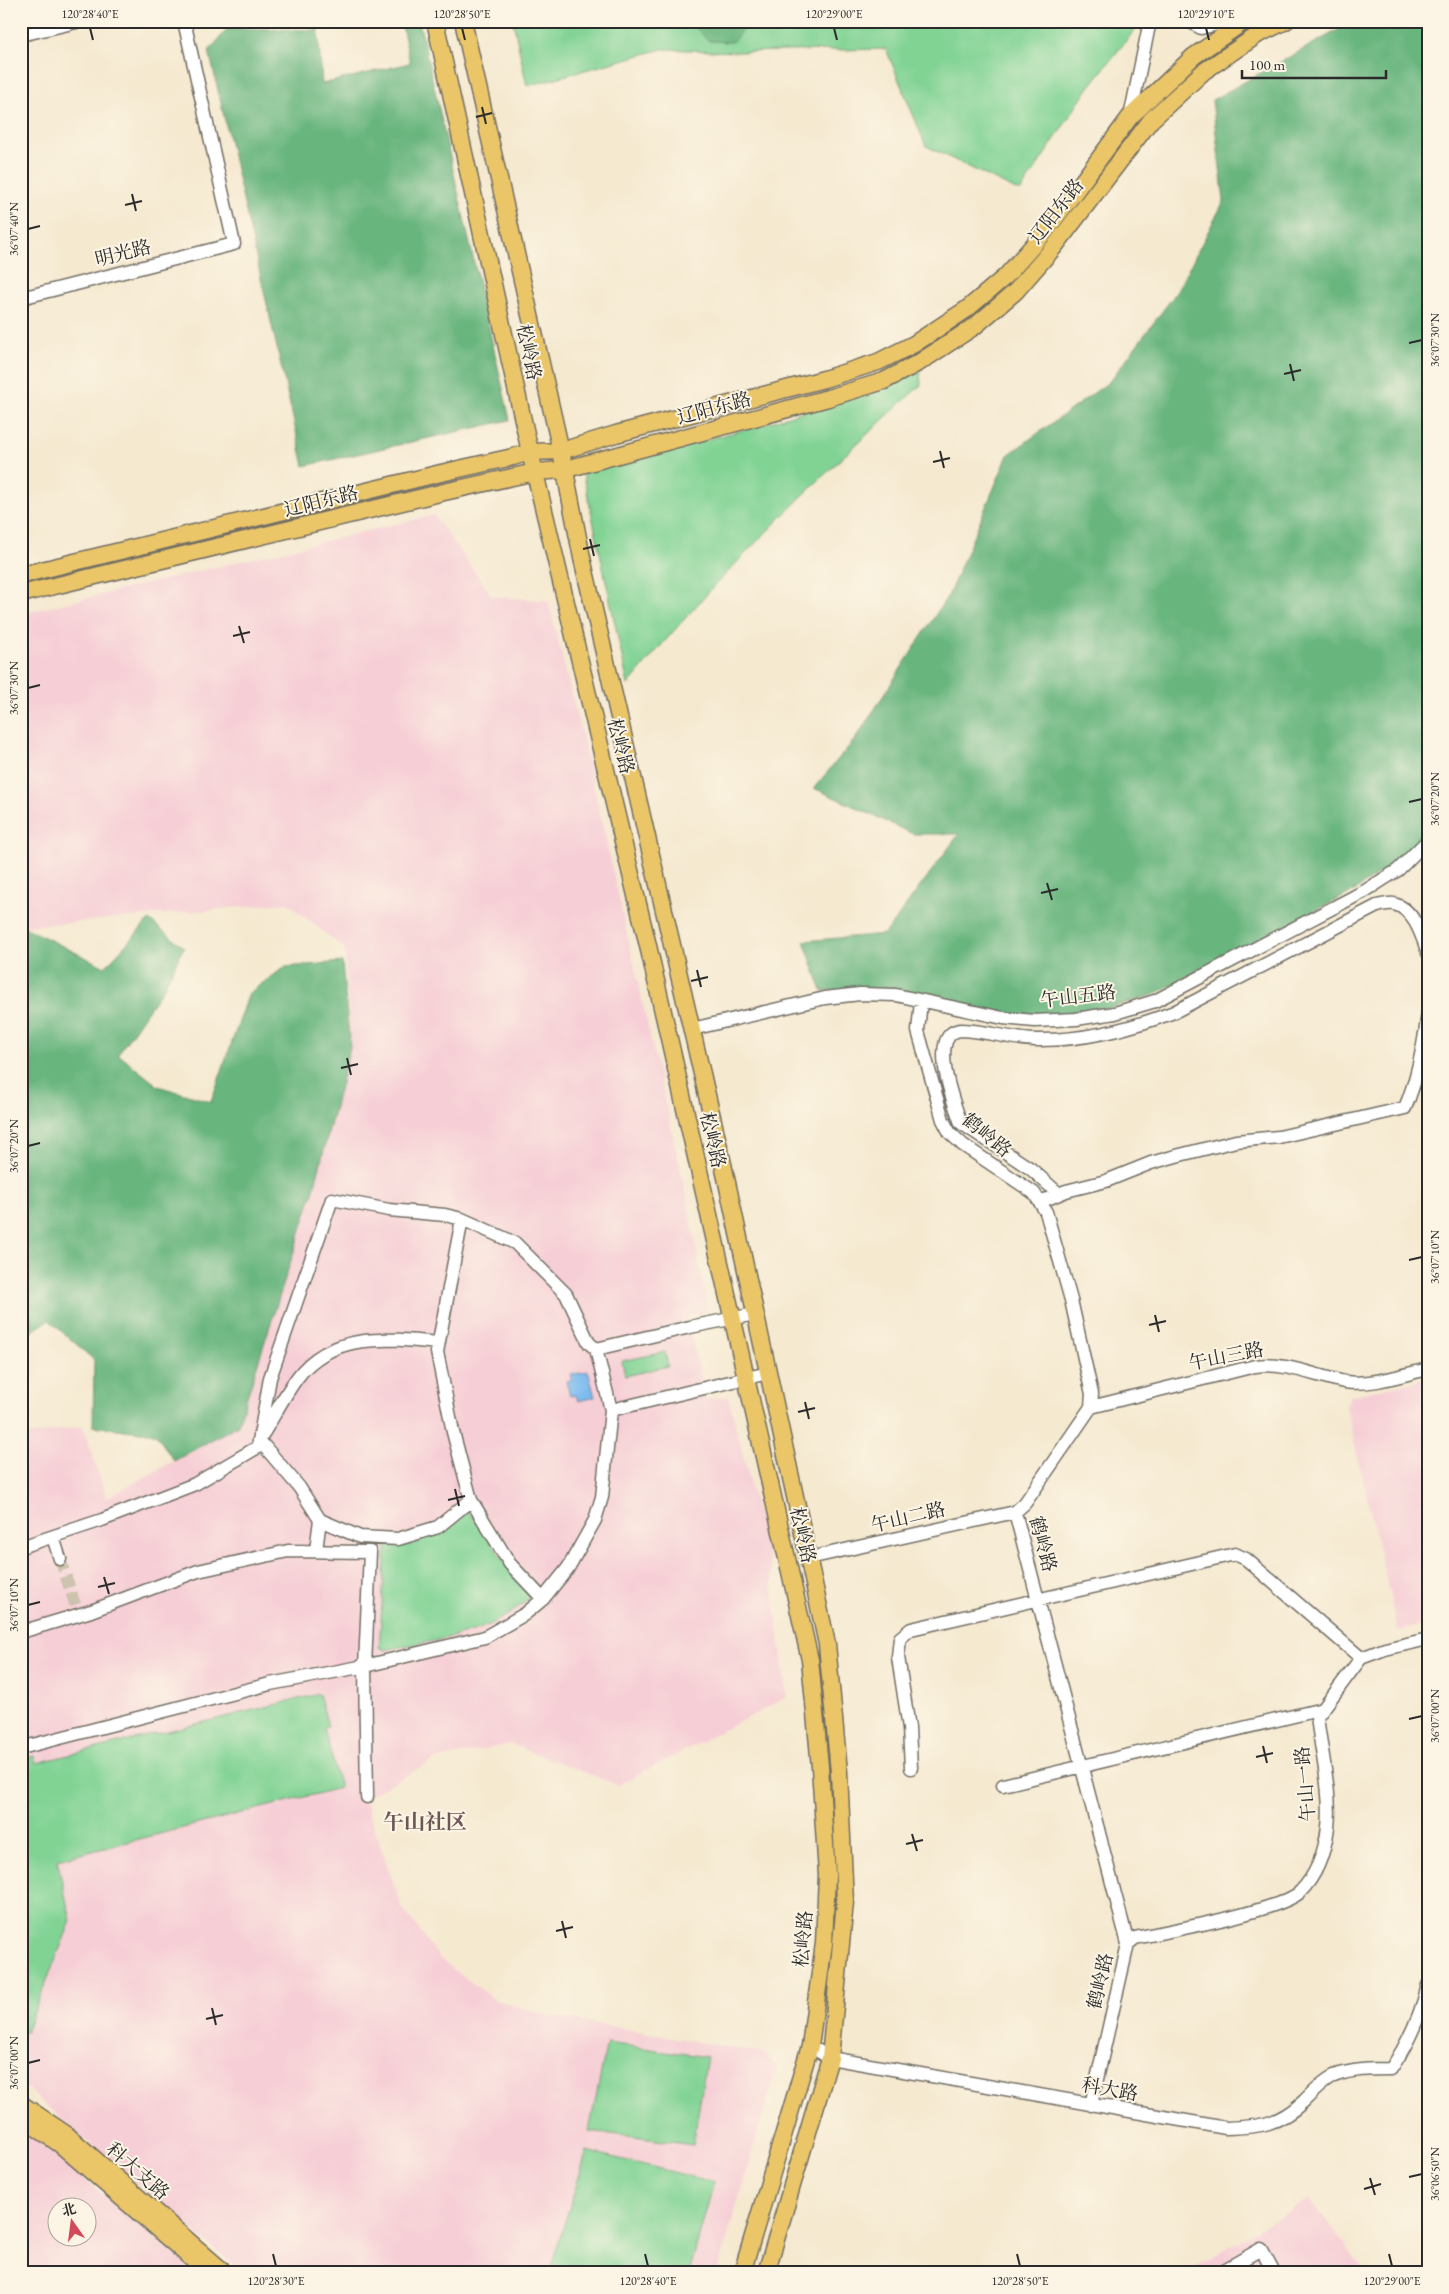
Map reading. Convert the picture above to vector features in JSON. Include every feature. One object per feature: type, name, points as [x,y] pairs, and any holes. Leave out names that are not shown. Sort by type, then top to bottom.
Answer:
[{"type":"main road","name":"松岭路","points":[[435,21],[530,452],[649,950],[810,1660],[820,1767],[827,1875],[824,1943],[810,2046],[742,2273]]},
{"type":"main road","name":"松岭路","points":[[463,21],[561,451],[563,470],[692,1029],[810,1558],[827,1644],[839,1772],[845,1902],[830,2058],[766,2273]]},
{"type":"main road","name":"辽阳东路","points":[[22,571],[441,473],[513,458],[530,452],[561,451],[616,434],[824,379],[878,362],[914,344],[967,308],[1006,276],[1045,232],[1130,117],[1194,56],[1246,21]]},
{"type":"main road","name":"辽阳东路","points":[[21,594],[434,494],[535,472],[563,470],[884,381],[920,362],[974,326],[1015,292],[1055,246],[1151,120],[1202,72],[1259,34],[1286,21]]},
{"type":"main road","name":"科大支路","points":[[21,2104],[67,2135],[225,2273]]},
{"type":"main road","name":"科大支路","points":[[21,2117],[61,2145],[208,2273]]},
{"type":"street","points":[[21,35],[81,21]]},
{"type":"street","name":"明光路","points":[[21,298],[234,244],[184,21]]},
{"type":"street","points":[[1130,117],[1150,21]]},
{"type":"street","points":[[1190,21],[1201,28],[1231,21]]},
{"type":"street","name":"午山五路","points":[[692,1029],[825,998],[860,994],[896,996],[1003,1018],[1035,1021],[1076,1019],[1115,1013],[1155,1001],[1366,891],[1398,870],[1428,840]]},
{"type":"street","points":[[1059,1194],[1031,1169],[961,1123],[943,1057],[943,1045],[949,1034],[956,1030],[962,1030],[999,1037],[1035,1040],[1086,1037],[1146,1023],[1174,1012],[1377,906],[1393,904],[1408,912],[1422,934],[1428,953]]},
{"type":"street","name":"鹤岭路","points":[[921,1001],[918,1031],[943,1120],[950,1133],[1034,1193],[1046,1212],[1071,1300],[1092,1394],[1091,1407],[1025,1503],[1015,1512],[1128,1944],[1092,2105]]},
{"type":"street","points":[[1040,1202],[1059,1194],[1106,1182],[1151,1163],[1212,1147],[1236,1141],[1279,1137],[1405,1108],[1415,1084],[1425,1039],[1428,1012]]},
{"type":"street","points":[[21,1547],[195,1484],[258,1447],[270,1378],[332,1199],[389,1210],[445,1215],[462,1219],[515,1243],[566,1294],[589,1343],[596,1349],[611,1410],[602,1497],[595,1520],[568,1568],[543,1599],[525,1614],[485,1637],[365,1666],[262,1686],[21,1748]]},
{"type":"street","points":[[462,1219],[438,1343],[453,1432],[471,1500],[510,1564],[543,1599]]},
{"type":"street","points":[[596,1349],[755,1314]]},
{"type":"street","points":[[259,1440],[298,1377],[316,1360],[345,1343],[391,1339],[438,1343]]},
{"type":"street","name":"午山三路","points":[[1091,1407],[1263,1365],[1272,1364],[1346,1382],[1363,1383],[1428,1369]]},
{"type":"street","points":[[611,1410],[768,1374]]},
{"type":"street","points":[[259,1440],[299,1487],[320,1520],[360,1537],[398,1539],[438,1527],[471,1500]]},
{"type":"street","name":"午山二路","points":[[810,1558],[1015,1512]]},
{"type":"street","points":[[316,1550],[320,1520]]},
{"type":"street","points":[[52,1537],[60,1559]]},
{"type":"street","points":[[21,1632],[198,1571],[288,1551],[370,1552],[365,1666],[367,1798]]},
{"type":"street","points":[[911,1768],[909,1728],[898,1657],[900,1638],[911,1629],[1234,1554],[1246,1559],[1361,1658],[1385,1649],[1428,1639]]},
{"type":"street","name":"午山一路","points":[[1128,1944],[1135,1938],[1268,1907],[1299,1893],[1318,1869],[1328,1826],[1326,1790],[1317,1717],[1361,1658]]},
{"type":"street","points":[[1003,1785],[1323,1709]]},
{"type":"street","name":"科大路","points":[[810,2046],[830,2058],[1226,2128],[1258,2127],[1277,2122],[1294,2111],[1332,2077],[1357,2070],[1391,2069],[1408,2042],[1428,1985]]},
{"type":"street","points":[[1219,2273],[1261,2249],[1274,2273]]},
{"type":"shaded area","points":[[434,515],[492,596],[548,601],[585,748],[687,1199],[708,1311],[686,1318],[690,1327],[705,1399],[728,1396],[769,1558],[787,1697],[618,1785],[510,1744],[434,1760],[367,1797],[363,1797],[402,1907],[440,1959],[495,2000],[551,2016],[766,2054],[777,2067],[717,2273],[243,2273],[84,2139],[21,2083],[21,1437],[82,1426],[107,1498],[238,1425],[350,1047],[345,949],[288,903],[21,927],[21,614]]},
{"type":"shaded area","points":[[1428,1378],[1428,1624],[1398,1631],[1346,1407],[1350,1396]]},
{"type":"shaded area","points":[[21,2129],[31,2135],[196,2273],[21,2273]]},
{"type":"shaded area","points":[[1310,2199],[1366,2273],[1186,2273]]},
{"type":"green space","points":[[401,21],[419,21],[510,420],[304,466],[209,51],[228,28],[318,30],[322,84],[410,63]]},
{"type":"green space","points":[[513,21],[1139,21],[1138,26],[1089,87],[1020,192],[926,146],[886,49],[737,52],[662,49],[527,86]]},
{"type":"green space","points":[[689,21],[750,21],[732,42],[709,41]]},
{"type":"green space","points":[[1362,21],[1428,21],[1428,829],[1404,856],[1356,890],[1153,995],[1110,1008],[1049,1015],[995,1014],[945,999],[909,992],[868,989],[822,991],[804,941],[885,934],[959,834],[913,834],[814,788],[856,738],[949,594],[1008,455],[1109,382],[1176,293],[1224,201],[1212,100],[1347,25]]},
{"type":"green space","points":[[920,372],[921,385],[769,529],[696,606],[628,685],[583,473],[765,424]]},
{"type":"green space","points":[[149,920],[184,947],[164,987],[118,1054],[158,1086],[211,1102],[249,993],[285,967],[342,962],[350,1047],[314,1189],[238,1425],[174,1461],[156,1434],[93,1426],[94,1360],[49,1320],[21,1339],[21,929],[26,928],[105,967]]},
{"type":"green space","points":[[665,1352],[668,1366],[625,1376],[622,1361]]},
{"type":"green space","points":[[468,1511],[525,1589],[529,1598],[514,1611],[480,1629],[442,1639],[385,1650],[379,1647],[386,1547],[414,1544],[450,1525]]},
{"type":"green space","points":[[319,1694],[328,1726],[324,1728],[340,1788],[57,1860],[71,1921],[26,2032],[21,2032],[21,1760],[34,1756],[36,1763]]},
{"type":"green space","points":[[607,2043],[707,2057],[693,2145],[589,2131]]},
{"type":"green space","points":[[587,2151],[714,2182],[689,2273],[549,2273]]},
{"type":"water","points":[[588,1371],[595,1397],[578,1401],[576,1395],[570,1396],[566,1381],[572,1380],[571,1375]]},
{"type":"tunnel","points":[[60,1559],[76,1607]]},
{"type":"district","name":"午山社区","points":[[425,1821]]}]
